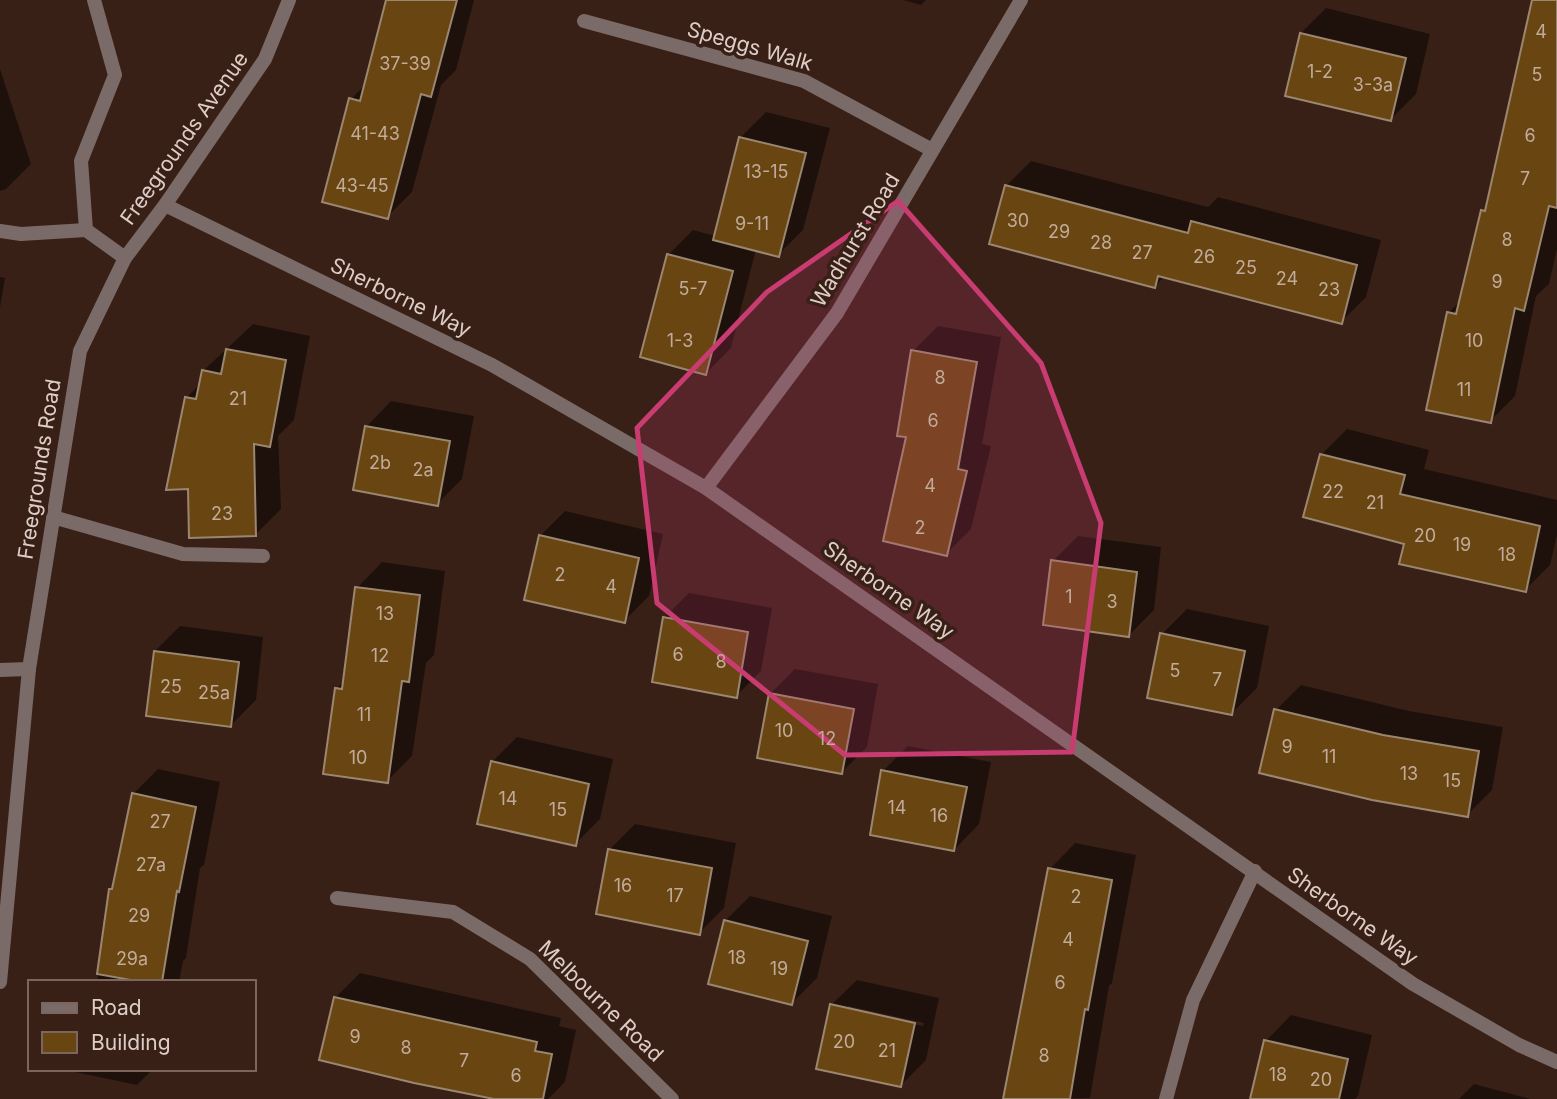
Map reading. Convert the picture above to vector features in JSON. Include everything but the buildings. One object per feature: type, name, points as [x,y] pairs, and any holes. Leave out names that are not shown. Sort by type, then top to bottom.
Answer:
[{"type":"street","points":[[86,230],[80,161],[115,75],[94,0]]},
{"type":"street","name":"Freegrounds Avenue","points":[[125,258],[165,205],[265,59],[289,0]]},
{"type":"street","name":"Wadhurst Road","points":[[705,488],[837,313],[1021,0]]},
{"type":"street","name":"Speggs Walk","points":[[584,21],[804,81],[932,150]]},
{"type":"street","name":"Sherborne Way","points":[[165,205],[492,365],[705,488],[1413,984],[1519,1045],[1557,1062]]},
{"type":"street","points":[[0,231],[20,234],[86,230],[125,258]]},
{"type":"street","name":"Freegrounds Road","points":[[0,982],[29,669],[80,351],[125,258]]},
{"type":"street","points":[[53,517],[183,554],[263,556]]},
{"type":"street","points":[[0,670],[29,669]]},
{"type":"street","points":[[1166,1099],[1194,1000],[1255,871]]},
{"type":"street","name":"Melbourne Road","points":[[337,898],[453,912],[530,959],[672,1099]]},
{"type":"highlighted area","points":[[898,201],[1041,363],[1101,523],[1072,752],[845,755],[657,603],[637,428],[767,292]]}]
